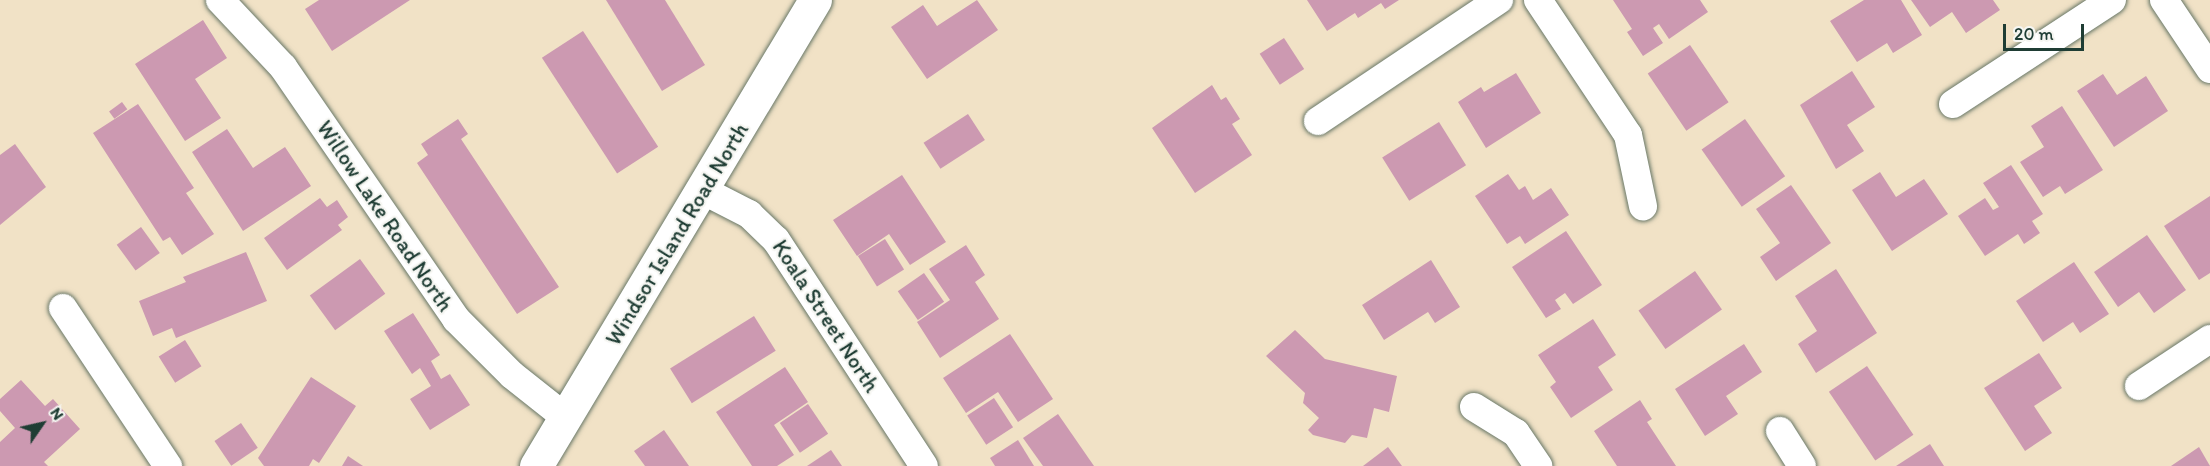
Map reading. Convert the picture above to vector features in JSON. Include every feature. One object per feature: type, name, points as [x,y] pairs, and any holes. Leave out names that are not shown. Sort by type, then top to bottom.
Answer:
[{"type":"street","name":"Willow Lake Road North","points":[[220,0],[289,76],[449,312],[512,375],[565,417]]},
{"type":"street","name":"Windsor Island Road North","points":[[536,466],[704,191],[815,0]]},
{"type":"street","points":[[1318,121],[1499,0]]},
{"type":"street","points":[[1538,0],[1628,135],[1643,206]]},
{"type":"street","points":[[1953,104],[2112,0]]},
{"type":"street","points":[[2164,0],[2210,69]]},
{"type":"street","name":"Koala Street North","points":[[704,191],[749,214],[776,240],[924,466]]},
{"type":"street","points":[[63,308],[168,466]]},
{"type":"street","points":[[2139,386],[2210,339]]},
{"type":"street","points":[[1474,407],[1516,433],[1538,466]]},
{"type":"street","points":[[1780,431],[1802,466]]},
{"type":"building","points":[[319,0],[410,0],[332,51],[305,9]]},
{"type":"building","points":[[606,0],[665,0],[705,65],[662,91]]},
{"type":"building","points":[[977,0],[998,30],[927,79],[891,27],[923,5],[937,26]]},
{"type":"building","points":[[1307,0],[1399,0],[1385,9],[1381,3],[1358,18],[1355,13],[1327,31]]},
{"type":"building","points":[[1613,0],[1700,0],[1708,12],[1669,39],[1659,24],[1653,28],[1663,43],[1643,56],[1627,32],[1632,29]]},
{"type":"building","points":[[1864,0],[1901,0],[1922,35],[1893,53],[1887,43],[1857,62],[1830,21]]},
{"type":"building","points":[[1911,0],[1993,0],[2000,10],[1966,33],[1952,12],[1930,27]]},
{"type":"building","points":[[203,20],[227,58],[195,79],[221,118],[185,141],[135,64]]},
{"type":"building","points":[[583,31],[658,147],[617,173],[542,58]]},
{"type":"building","points":[[1284,38],[1304,69],[1280,85],[1260,54]]},
{"type":"building","points":[[1690,45],[1729,102],[1686,131],[1648,74]]},
{"type":"building","points":[[1852,71],[1875,107],[1847,125],[1864,151],[1836,169],[1800,105]]},
{"type":"building","points":[[1516,73],[1541,113],[1486,148],[1458,102],[1481,87],[1484,92]]},
{"type":"building","points":[[2103,74],[2117,95],[2146,76],[2168,111],[2114,147],[2077,91]]},
{"type":"building","points":[[1212,85],[1221,100],[1226,97],[1240,119],[1232,124],[1252,155],[1195,193],[1152,128]]},
{"type":"building","points":[[122,102],[127,109],[114,119],[109,111]]},
{"type":"building","points":[[138,104],[194,188],[186,193],[214,234],[182,255],[170,237],[163,241],[93,133]]},
{"type":"building","points":[[2062,106],[2103,170],[2065,194],[2060,186],[2043,197],[2020,162],[2044,147],[2031,126]]},
{"type":"building","points":[[968,114],[985,140],[940,169],[924,143]]},
{"type":"building","points":[[458,119],[468,134],[461,139],[559,287],[517,314],[417,163],[428,155],[421,144]]},
{"type":"building","points":[[1745,119],[1785,176],[1742,207],[1702,149]]},
{"type":"building","points":[[1439,122],[1466,165],[1409,201],[1382,158]]},
{"type":"building","points":[[227,129],[253,168],[285,147],[311,186],[243,231],[192,152]]},
{"type":"building","points":[[15,144],[46,187],[0,225],[0,155]]},
{"type":"building","points":[[2011,165],[2043,214],[2032,221],[2040,233],[2024,244],[2018,234],[1985,256],[1958,216],[1985,198],[1993,210],[1999,207],[1983,183]]},
{"type":"building","points":[[1880,172],[1896,197],[1924,179],[1948,214],[1892,251],[1852,190]]},
{"type":"building","points":[[1508,174],[1519,190],[1525,186],[1533,200],[1551,188],[1569,215],[1525,244],[1520,236],[1507,244],[1475,196]]},
{"type":"building","points":[[902,175],[946,242],[910,265],[889,234],[857,256],[833,220]]},
{"type":"building","points":[[1791,185],[1831,243],[1776,281],[1760,257],[1780,243],[1756,209]]},
{"type":"building","points":[[2210,196],[2210,273],[2199,280],[2164,226]]},
{"type":"building","points":[[320,198],[327,207],[337,200],[348,217],[338,225],[342,230],[287,270],[264,238]]},
{"type":"building","points":[[141,227],[160,253],[136,271],[117,245]]},
{"type":"building","points":[[1566,231],[1602,285],[1573,304],[1565,293],[1555,300],[1561,309],[1546,318],[1512,267]]},
{"type":"building","points":[[2147,235],[2186,290],[2154,313],[2139,292],[2118,307],[2094,272]]},
{"type":"building","points":[[885,239],[904,270],[877,286],[858,256]]},
{"type":"building","points":[[966,245],[985,275],[975,282],[999,319],[940,358],[917,322],[950,300],[929,269]]},
{"type":"building","points":[[246,252],[267,301],[176,338],[172,328],[153,336],[139,301],[186,282],[183,277]]},
{"type":"building","points":[[360,259],[385,294],[335,330],[310,295]]},
{"type":"building","points":[[1431,260],[1460,307],[1435,323],[1428,312],[1384,340],[1362,305]]},
{"type":"building","points":[[2074,262],[2109,314],[2080,333],[2073,322],[2043,342],[2016,301]]},
{"type":"building","points":[[1836,269],[1877,333],[1816,373],[1798,344],[1817,331],[1795,296]]},
{"type":"building","points":[[1695,271],[1722,310],[1665,349],[1638,311]]},
{"type":"building","points":[[924,273],[944,302],[918,320],[898,291]]},
{"type":"building","points":[[413,313],[440,355],[431,361],[441,379],[450,374],[470,405],[430,430],[410,399],[431,386],[420,368],[412,374],[384,331]]},
{"type":"building","points":[[754,316],[776,351],[692,403],[670,368]]},
{"type":"building","points":[[1593,319],[1616,355],[1598,367],[1613,390],[1571,418],[1550,387],[1556,382],[1538,355]]},
{"type":"building","points":[[1295,330],[1325,359],[1397,376],[1389,412],[1374,408],[1367,438],[1352,435],[1345,443],[1313,435],[1308,430],[1319,418],[1303,403],[1305,393],[1266,356]]},
{"type":"building","points":[[1010,334],[1053,399],[1018,422],[998,392],[966,413],[943,378]]},
{"type":"building","points":[[185,340],[201,366],[175,383],[159,356]]},
{"type":"building","points":[[1744,344],[1762,372],[1726,396],[1738,414],[1705,436],[1675,389]]},
{"type":"building","points":[[2039,353],[2062,388],[2034,406],[2052,433],[2025,451],[1984,388]]},
{"type":"building","points":[[1867,366],[1913,435],[1875,461],[1829,392]]},
{"type":"building","points":[[785,367],[808,402],[774,425],[794,455],[777,466],[752,466],[716,412]]},
{"type":"building","points":[[311,377],[356,406],[319,463],[313,459],[309,466],[264,466],[258,458]]},
{"type":"building","points":[[21,380],[45,406],[53,399],[80,429],[44,462],[48,466],[0,466],[0,442],[15,428],[0,411],[0,399]]},
{"type":"building","points":[[994,398],[1013,427],[986,445],[967,415]]},
{"type":"building","points":[[1640,400],[1652,419],[1647,422],[1676,466],[1617,466],[1594,431]]},
{"type":"building","points":[[808,404],[828,434],[800,453],[780,423]]},
{"type":"building","points":[[1058,414],[1094,466],[1043,466],[1023,438]]},
{"type":"building","points":[[241,423],[258,448],[231,466],[214,441]]},
{"type":"building","points":[[664,430],[689,466],[645,466],[634,451]]},
{"type":"building","points":[[1018,440],[1034,466],[995,466],[990,458]]},
{"type":"building","points":[[1930,444],[1944,466],[1896,466]]},
{"type":"building","points":[[1388,447],[1402,466],[1363,466]]},
{"type":"building","points":[[2199,447],[2210,466],[2171,466]]},
{"type":"building","points":[[831,450],[842,466],[807,466]]},
{"type":"building","points":[[348,456],[363,466],[342,466]]}]
